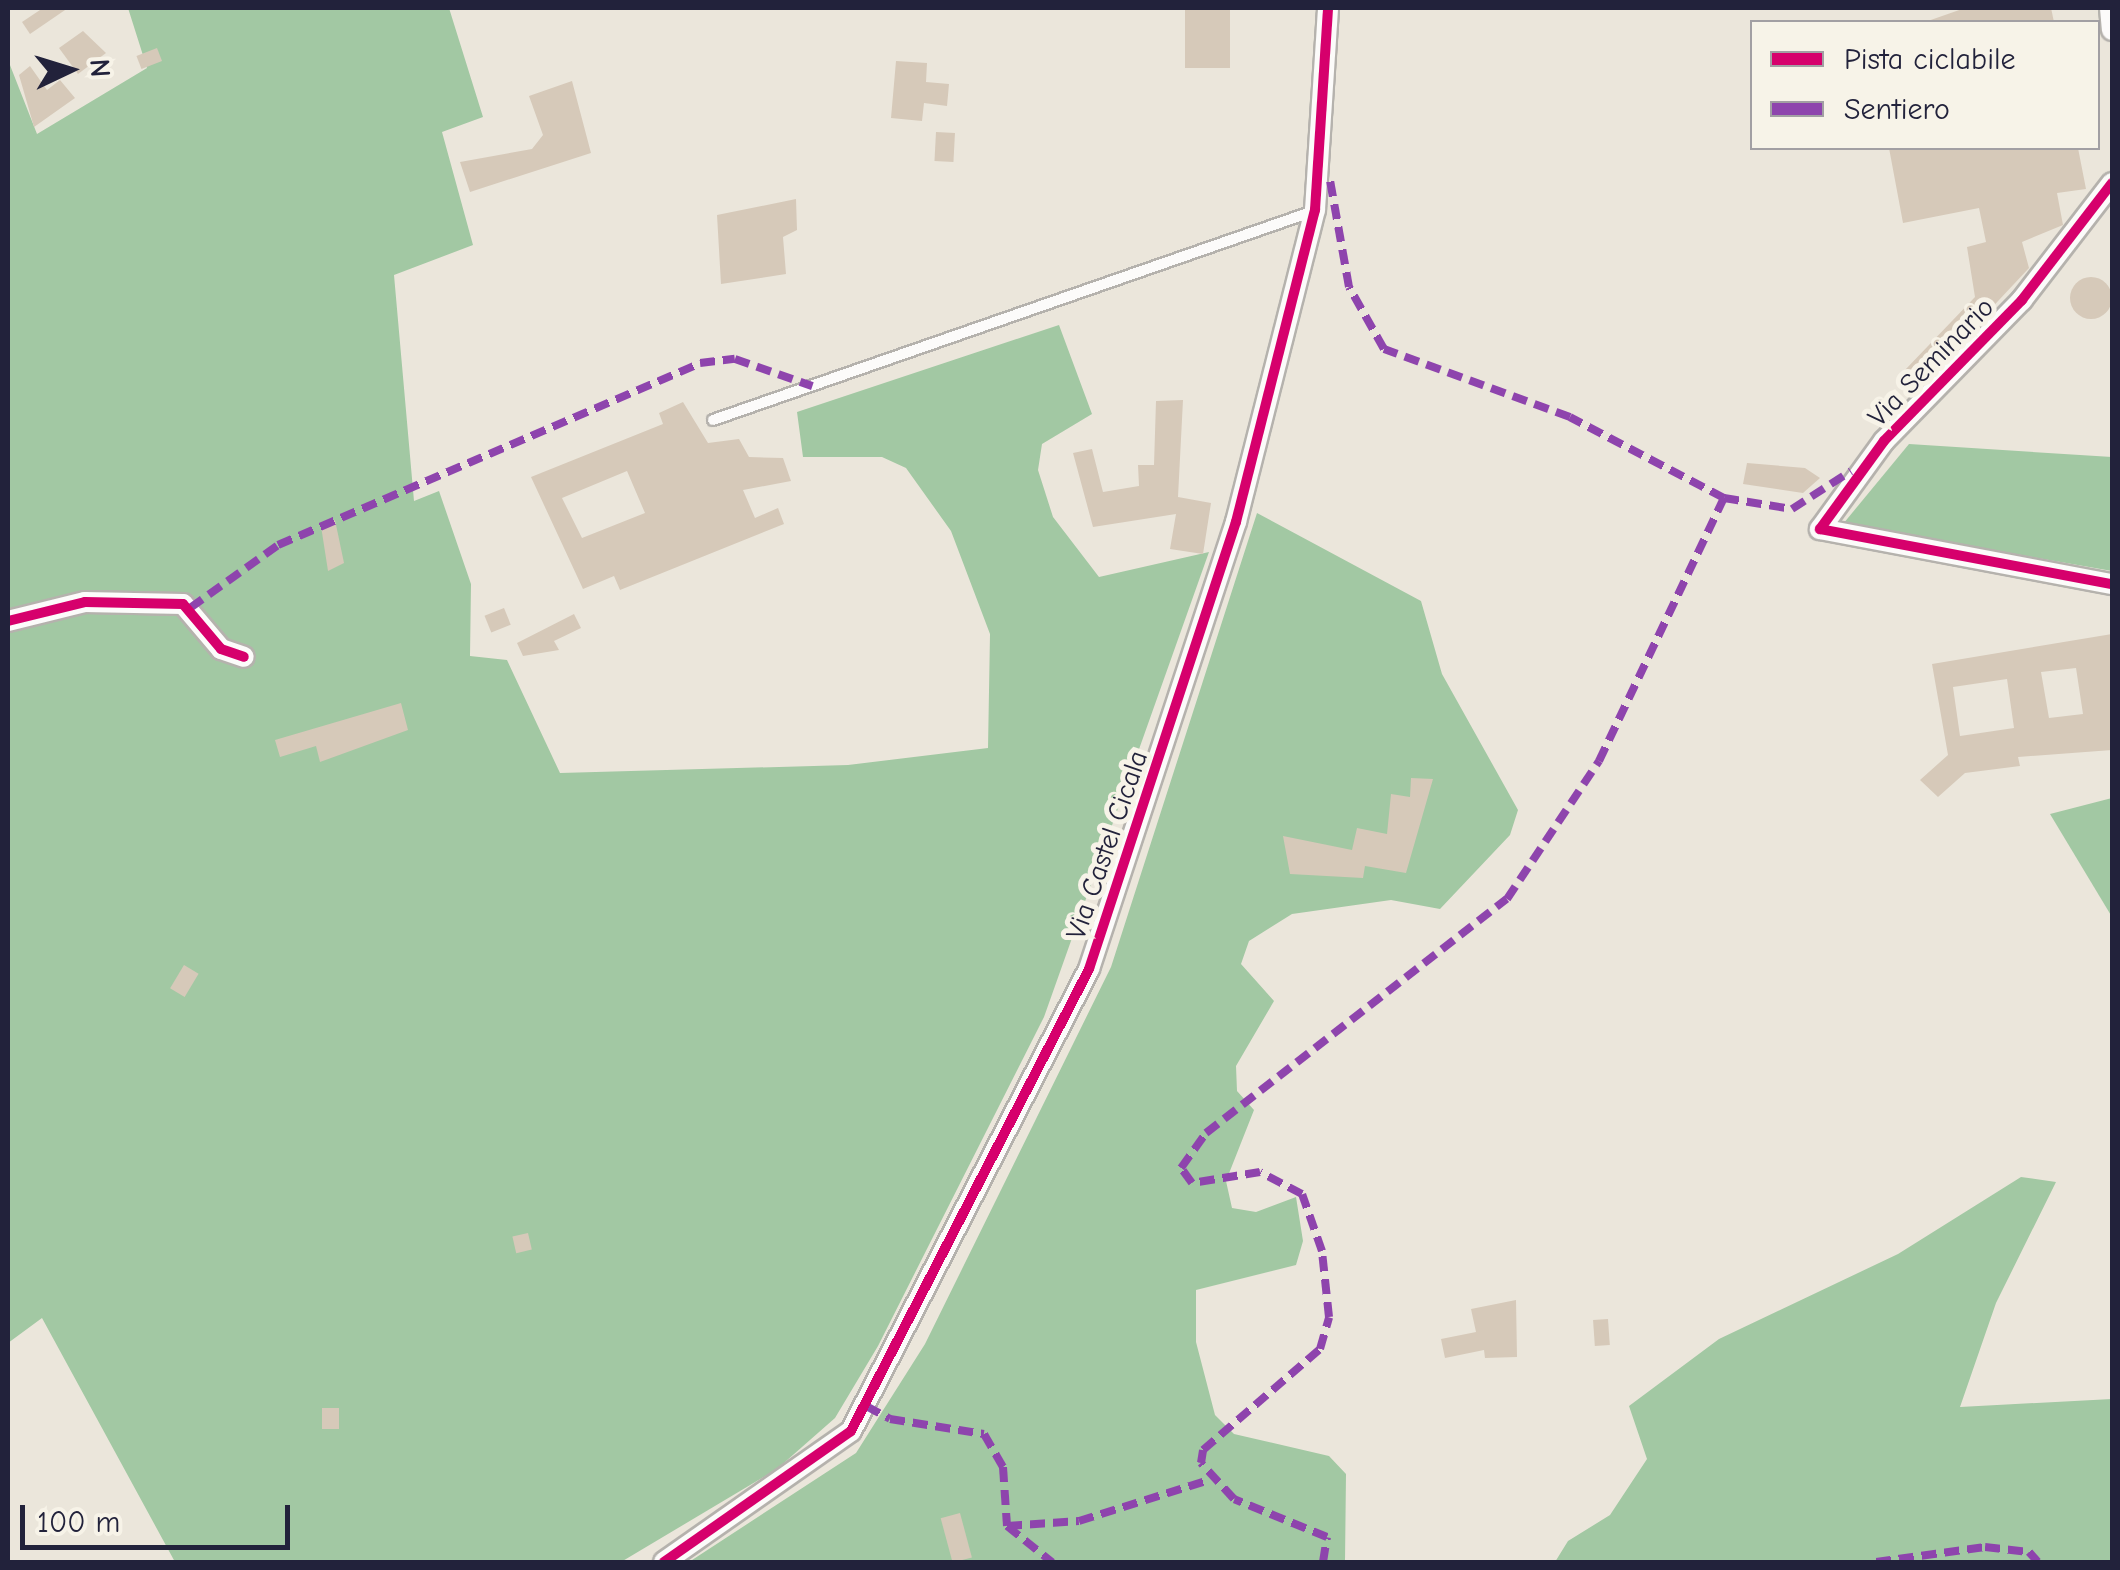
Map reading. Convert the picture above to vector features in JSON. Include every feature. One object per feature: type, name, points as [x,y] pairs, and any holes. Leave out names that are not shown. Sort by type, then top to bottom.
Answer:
[{"type":"street","name":"Via Castel Cicala","points":[[664,1562],[851,1431],[1089,969],[1236,522],[1315,210],[1328,8]]},
{"type":"street","points":[[2110,8],[2112,30]]},
{"type":"street","name":"Via Seminario","points":[[2112,183],[2022,300],[1884,441],[1820,529],[2112,584]]},
{"type":"street","points":[[8,621],[85,602],[183,604],[220,649],[244,658]]},
{"type":"lane","points":[[713,420],[1315,210]]},
{"type":"green space","points":[[128,8],[449,8],[483,117],[442,132],[473,245],[394,275],[414,501],[439,491],[471,584],[470,656],[507,660],[560,773],[848,765],[988,748],[990,634],[951,531],[906,468],[882,457],[803,457],[797,412],[1059,325],[1092,414],[1042,444],[1038,470],[1053,517],[1099,577],[1209,552],[1044,1017],[878,1346],[835,1418],[777,1469],[621,1562],[175,1562],[42,1318],[8,1343],[8,60],[37,134],[147,68]]},
{"type":"green space","points":[[1909,444],[2112,457],[2112,571],[1843,524]]},
{"type":"green space","points":[[1257,513],[1421,601],[1442,674],[1518,810],[1510,835],[1440,909],[1391,900],[1292,914],[1249,941],[1241,964],[1274,1001],[1236,1066],[1237,1091],[1254,1110],[1226,1181],[1232,1208],[1256,1212],[1296,1197],[1303,1241],[1296,1265],[1196,1290],[1196,1342],[1215,1415],[1234,1434],[1329,1456],[1346,1474],[1345,1562],[689,1562],[856,1453],[925,1344],[1111,967]]},
{"type":"green space","points":[[2112,798],[2112,917],[2050,814]]},
{"type":"green space","points":[[2021,1177],[2056,1182],[1996,1303],[1960,1407],[2112,1399],[2112,1562],[1555,1562],[1568,1541],[1610,1515],[1647,1459],[1629,1406],[1719,1339],[1898,1254]]},
{"type":"building","points":[[43,8],[68,8],[30,34],[22,22]]},
{"type":"building","points":[[1185,8],[1230,8],[1230,68],[1185,68]]},
{"type":"building","points":[[1965,8],[2051,8],[2054,20],[1931,20]]},
{"type":"building","points":[[83,31],[106,53],[78,74],[59,48]]},
{"type":"building","points":[[157,48],[162,61],[141,69],[136,56]]},
{"type":"building","points":[[896,61],[927,63],[926,82],[949,84],[947,106],[924,103],[922,121],[891,118]]},
{"type":"building","points":[[30,66],[47,90],[60,80],[75,98],[34,127],[19,75]]},
{"type":"building","points":[[572,81],[591,153],[470,192],[460,162],[532,149],[543,135],[529,96]]},
{"type":"building","points":[[936,132],[955,133],[953,162],[934,161]]},
{"type":"building","points":[[1889,150],[2078,150],[2086,189],[2057,193],[2063,225],[2022,242],[2029,268],[1909,396],[1905,370],[1975,297],[1967,247],[1986,242],[1979,208],[1903,223]]},
{"type":"building","points":[[796,199],[797,230],[783,237],[786,274],[721,284],[717,215]]},
{"type":"building","points":[[2091,277],[2106,283],[2112,298],[2106,313],[2091,319],[2076,313],[2070,298],[2076,283]]},
{"type":"building","points":[[1183,400],[1178,497],[1211,503],[1203,554],[1170,549],[1176,514],[1093,527],[1073,453],[1092,449],[1103,492],[1139,486],[1138,465],[1154,465],[1156,401]]},
{"type":"building","points":[[683,402],[708,443],[739,439],[749,457],[783,458],[791,481],[743,490],[755,518],[778,508],[784,524],[620,590],[614,576],[583,589],[531,477],[663,424],[659,413]],"holes":[[[627,471],[645,513],[582,538],[562,498]]]},
{"type":"building","points":[[1747,463],[1805,468],[1820,478],[1803,493],[1743,484]]},
{"type":"building","points":[[335,520],[344,563],[328,571],[321,526]]},
{"type":"building","points":[[504,608],[511,625],[491,633],[485,616]]},
{"type":"building","points":[[574,614],[581,628],[554,641],[559,650],[523,656],[517,643]]},
{"type":"building","points":[[2112,634],[2112,750],[2018,757],[2020,766],[1965,773],[1938,797],[1920,780],[1948,755],[1932,664]],"holes":[[[2076,668],[2083,714],[2049,718],[2041,672]],[[2007,679],[2014,728],[1960,736],[1953,687]]]},
{"type":"building","points":[[401,703],[408,730],[320,762],[316,746],[280,757],[275,740]]},
{"type":"building","points":[[1411,778],[1433,779],[1406,873],[1365,866],[1363,878],[1290,874],[1283,836],[1352,850],[1357,828],[1387,834],[1391,794],[1410,797]]},
{"type":"building","points":[[184,965],[199,974],[185,997],[170,988]]},
{"type":"building","points":[[528,1233],[532,1250],[516,1253],[512,1237]]},
{"type":"building","points":[[1516,1300],[1517,1357],[1485,1358],[1484,1350],[1445,1358],[1441,1339],[1476,1332],[1471,1309]]},
{"type":"building","points":[[1608,1319],[1610,1345],[1595,1346],[1593,1320]]},
{"type":"building","points":[[322,1408],[339,1408],[339,1429],[322,1429]]},
{"type":"building","points":[[960,1513],[972,1557],[952,1562],[941,1518]]},
{"type":"marked path","points":[[1323,1562],[1327,1537],[1234,1499],[1201,1463],[1203,1450],[1320,1349],[1329,1317],[1322,1251],[1302,1194],[1260,1172],[1192,1183],[1181,1168],[1206,1133],[1507,899],[1599,761],[1724,498],[1570,417],[1384,349],[1349,287],[1329,175]]},
{"type":"marked path","points":[[190,608],[278,545],[700,363],[735,359],[812,386]]},
{"type":"marked path","points":[[1724,498],[1792,509],[1851,471]]},
{"type":"marked path","points":[[866,1406],[890,1419],[984,1434],[1003,1467],[1007,1526],[1052,1562]]},
{"type":"marked path","points":[[1007,1526],[1079,1521],[1209,1480]]},
{"type":"marked path","points":[[1876,1562],[1985,1547],[2029,1552],[2038,1562]]},
{"type":"cycle path","points":[[664,1562],[851,1431],[1089,969],[1236,522],[1315,210],[1328,8]]},
{"type":"cycle path","points":[[2112,183],[2022,300],[1884,441],[1820,529],[2112,584]]},
{"type":"cycle path","points":[[8,621],[85,602],[183,604],[221,649],[244,657]]}]
